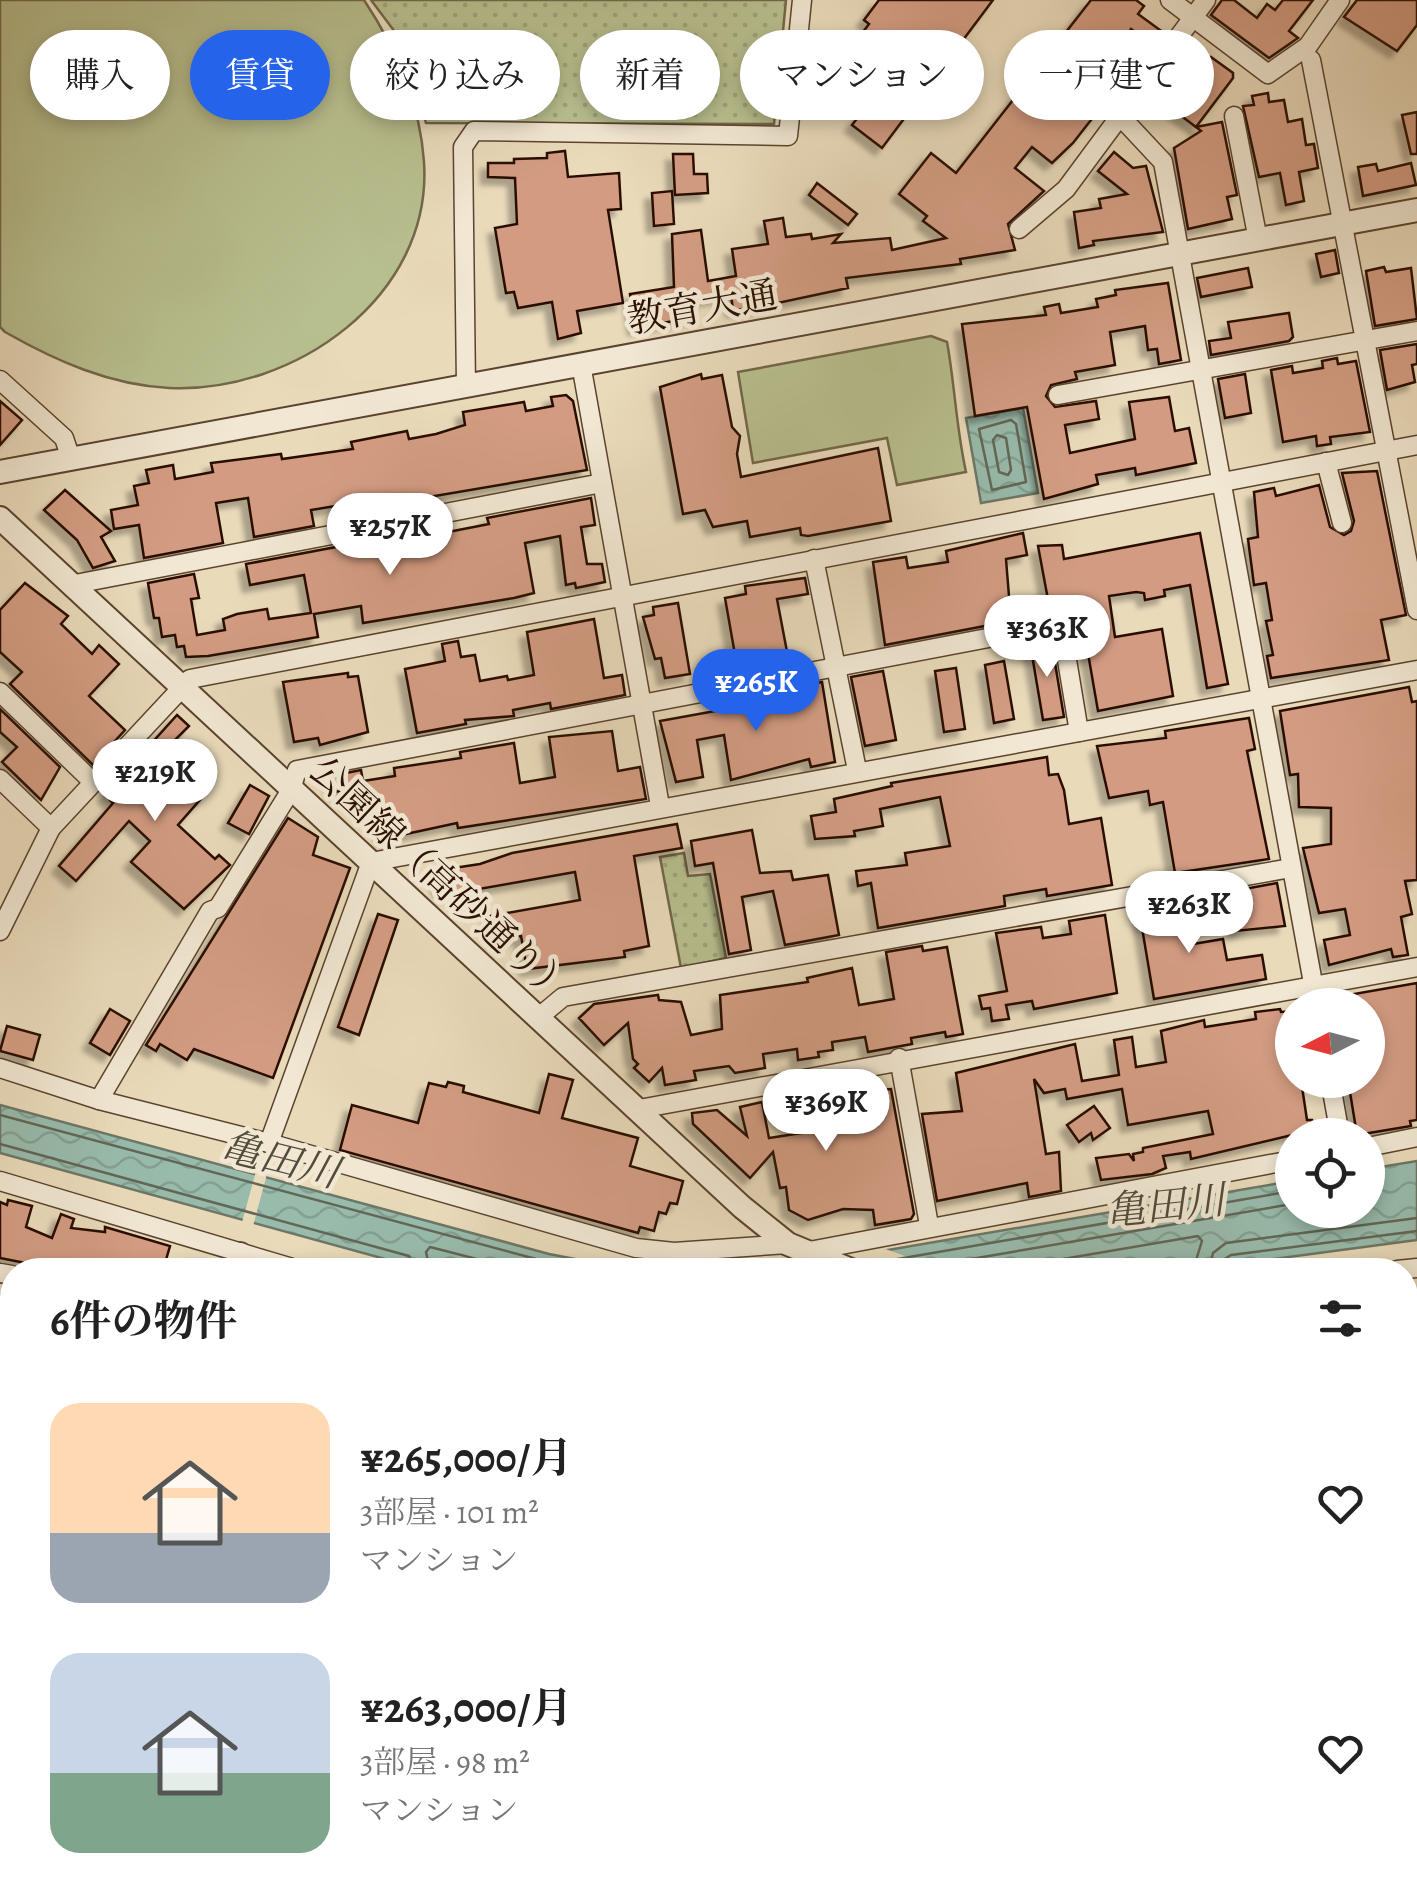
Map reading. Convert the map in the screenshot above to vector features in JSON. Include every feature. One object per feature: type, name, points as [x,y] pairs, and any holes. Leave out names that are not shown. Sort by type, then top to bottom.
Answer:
[{"type":"street","points":[[466,386],[463,147],[474,131],[788,136],[802,0]]},
{"type":"street","points":[[1170,0],[1268,74],[1308,46],[1340,0]]},
{"type":"street","points":[[1183,30],[1206,0]]},
{"type":"street","points":[[1311,60],[1417,610]]},
{"type":"street","points":[[1234,116],[1258,240]]},
{"type":"street","points":[[1020,229],[1066,189],[1117,120]]},
{"type":"street","points":[[1124,120],[1164,162],[1314,988]]},
{"type":"street","name":"教育大通","points":[[0,472],[1417,210]]},
{"type":"street","points":[[1058,395],[1417,331]]},
{"type":"street","points":[[581,364],[660,806]]},
{"type":"street","points":[[0,380],[64,438],[71,459]]},
{"type":"street","points":[[0,931],[51,828],[190,679],[1417,445]]},
{"type":"street","points":[[1326,462],[1342,523]]},
{"type":"street","points":[[70,584],[602,483]]},
{"type":"street","name":"公園線（高砂通り）","points":[[0,518],[180,689],[639,1109],[804,1252],[820,1258]]},
{"type":"street","points":[[814,558],[857,770]]},
{"type":"street","points":[[99,1100],[210,911],[218,908],[291,790],[297,770],[1061,624],[1080,732]]},
{"type":"street","points":[[268,1143],[371,862],[1417,670]]},
{"type":"street","points":[[0,692],[93,782]]},
{"type":"street","points":[[0,779],[51,828]]},
{"type":"street","points":[[539,1016],[563,998],[1291,868]]},
{"type":"street","points":[[1343,988],[1417,967]]},
{"type":"street","points":[[639,1109],[899,1058],[1275,1002]]},
{"type":"street","points":[[899,1058],[929,1225]]},
{"type":"street","points":[[0,1068],[99,1100],[268,1143],[302,1156],[636,1248],[674,1252],[804,1252],[929,1225],[1275,1163]]},
{"type":"street","points":[[1385,1144],[1417,1138]]},
{"type":"street","points":[[0,1180],[226,1258]]},
{"type":"green space","points":[[0,0],[364,0],[382,30],[350,30],[350,120],[417,120],[424,162],[421,211],[405,255],[380,294],[346,328],[307,355],[262,374],[216,386],[169,388],[105,377],[44,353],[0,327]]},
{"type":"green space","points":[[371,0],[786,0],[783,30],[740,30],[740,120],[774,120],[774,124],[426,123],[425,120],[560,120],[560,30],[394,30]]},
{"type":"green space","points":[[931,336],[947,342],[966,472],[897,485],[887,438],[753,463],[738,372]]},
{"type":"green space","points":[[684,853],[688,876],[710,874],[726,958],[681,968],[660,857]]},
{"type":"water","points":[[1023,408],[1038,493],[981,503],[966,418]]},
{"type":"water","points":[[0,1105],[570,1258],[381,1258],[0,1153]]},
{"type":"water","name":"亀田川","points":[[1417,1161],[1417,1240],[1282,1258],[841,1258],[1275,1184],[1275,1228],[1385,1228],[1385,1166]]},
{"type":"pier","points":[[256,1171],[267,1174],[252,1230],[241,1226]]},
{"type":"pier","points":[[880,1247],[911,1258],[814,1258]]},
{"type":"building","points":[[879,0],[993,0],[970,30],[865,30],[869,24],[864,20]]},
{"type":"building","points":[[1091,0],[1136,0],[1144,6],[1138,14],[1160,30],[1131,29],[1068,30]]},
{"type":"building","points":[[1222,0],[1234,0],[1257,18],[1267,4],[1275,10],[1283,0],[1313,0],[1289,31],[1298,38],[1269,58],[1211,15]]},
{"type":"building","points":[[1357,0],[1417,0],[1417,25],[1397,51],[1344,17]]},
{"type":"building","points":[[1214,59],[1233,73],[1214,103]]},
{"type":"building","points":[[1268,93],[1269,102],[1284,100],[1288,122],[1302,119],[1306,145],[1314,144],[1318,168],[1299,172],[1304,201],[1286,205],[1280,173],[1259,177],[1243,106],[1254,105],[1252,96]]},
{"type":"building","points":[[1004,111],[1004,120],[1091,120],[1052,163],[1032,147],[1015,168],[1044,191],[1008,224],[1015,250],[960,259],[961,264],[846,278],[848,288],[754,308],[733,310],[731,295],[693,301],[696,317],[635,328],[630,294],[674,287],[672,234],[701,230],[708,281],[736,276],[732,249],[768,244],[764,221],[783,218],[786,237],[811,234],[812,239],[841,234],[833,243],[890,238],[892,250],[946,238],[923,221],[927,216],[899,194],[931,153],[956,173]]},
{"type":"building","points":[[1417,112],[1417,154],[1411,154],[1402,115]]},
{"type":"building","points":[[856,120],[903,120],[882,148],[852,125]]},
{"type":"building","points":[[1222,122],[1237,195],[1227,197],[1232,219],[1188,229],[1174,148],[1201,131],[1196,127]]},
{"type":"building","points":[[565,151],[568,177],[619,173],[621,209],[608,210],[623,303],[577,311],[581,333],[558,339],[552,302],[518,308],[514,292],[506,293],[495,228],[517,224],[515,178],[488,177],[488,163],[547,158],[547,153]]},
{"type":"building","points":[[1114,152],[1133,168],[1146,166],[1163,232],[1093,241],[1094,245],[1079,248],[1074,212],[1101,208],[1099,199],[1127,194],[1098,171]]},
{"type":"building","points":[[673,154],[693,154],[694,174],[707,174],[708,193],[675,195]]},
{"type":"building","points":[[1411,163],[1416,185],[1363,196],[1358,167],[1376,164],[1378,171]]},
{"type":"building","points":[[817,183],[857,214],[848,225],[809,195]]},
{"type":"building","points":[[672,191],[674,224],[654,226],[652,193]]},
{"type":"building","points":[[1335,250],[1339,273],[1321,277],[1316,254]]},
{"type":"building","points":[[1384,267],[1386,272],[1411,268],[1417,319],[1375,326],[1366,271]]},
{"type":"building","points":[[1248,268],[1252,287],[1201,297],[1197,278]]},
{"type":"building","points":[[1168,283],[1181,360],[1159,364],[1157,349],[1148,350],[1145,326],[1110,332],[1115,365],[1075,372],[1077,379],[1051,385],[1046,396],[1055,407],[1096,401],[1099,419],[1065,425],[1070,453],[1135,439],[1129,402],[1169,397],[1175,431],[1189,428],[1196,463],[1136,475],[1135,468],[1096,475],[1098,484],[1044,499],[1027,407],[975,416],[962,324],[1046,315],[1044,307],[1059,304],[1061,313],[1098,307],[1096,299],[1116,295],[1115,290]]},
{"type":"building","points":[[1289,313],[1293,337],[1289,341],[1211,355],[1209,341],[1231,338],[1228,322]]},
{"type":"building","points":[[1417,344],[1417,364],[1412,365],[1415,382],[1387,390],[1380,350]]},
{"type":"building","points":[[1337,358],[1338,364],[1356,361],[1370,432],[1330,437],[1331,444],[1317,446],[1316,436],[1283,442],[1271,370],[1292,366],[1293,373],[1323,368],[1322,361]]},
{"type":"building","points":[[701,374],[702,379],[722,375],[732,427],[740,436],[737,454],[741,477],[878,448],[891,521],[808,536],[801,535],[800,528],[750,537],[747,521],[713,527],[705,510],[683,514],[660,387]]},
{"type":"building","points":[[1245,374],[1251,413],[1225,418],[1218,379]]},
{"type":"building","points":[[566,395],[573,401],[587,470],[370,507],[372,514],[357,517],[350,516],[348,504],[311,510],[314,526],[254,537],[248,498],[216,503],[223,543],[144,558],[139,525],[114,529],[111,510],[138,505],[134,486],[149,483],[146,470],[173,465],[175,479],[213,472],[211,463],[353,449],[351,442],[407,431],[409,439],[465,425],[463,412],[524,402],[526,411],[553,406],[551,397]]},
{"type":"building","points":[[0,401],[22,420],[0,445]]},
{"type":"building","points":[[1377,471],[1406,615],[1381,620],[1389,660],[1271,678],[1267,656],[1273,655],[1266,621],[1272,620],[1266,583],[1254,585],[1248,539],[1258,537],[1254,492],[1274,488],[1276,496],[1319,485],[1330,527],[1344,535],[1351,531],[1354,521],[1342,473]]},
{"type":"building","points":[[65,490],[111,531],[101,537],[115,561],[93,568],[77,540],[44,510]]},
{"type":"building","points":[[591,498],[595,525],[581,527],[587,564],[602,564],[605,582],[576,588],[575,583],[566,585],[560,536],[525,543],[534,593],[514,598],[363,623],[361,606],[314,614],[318,637],[208,656],[186,657],[184,646],[177,647],[175,635],[162,637],[159,618],[154,618],[148,583],[194,574],[199,598],[191,599],[197,635],[225,630],[223,619],[237,614],[267,609],[269,619],[311,613],[304,575],[250,585],[246,564],[447,526],[448,532],[489,524],[487,518]]},
{"type":"building","points":[[1023,533],[1027,555],[1006,559],[1011,621],[885,645],[873,562],[906,557],[908,568],[948,562],[946,551]]},
{"type":"building","points":[[1200,533],[1228,684],[1207,688],[1190,585],[1164,590],[1165,596],[1145,600],[1144,593],[1136,592],[1109,596],[1115,637],[1162,629],[1173,696],[1098,711],[1081,613],[1055,612],[1053,605],[1049,605],[1038,546],[1062,545],[1064,559]]},
{"type":"building","points":[[805,578],[808,594],[777,599],[788,657],[737,666],[725,598],[746,594],[745,586]]},
{"type":"building","points":[[25,583],[68,616],[61,624],[92,654],[99,645],[119,664],[89,696],[125,730],[93,765],[10,684],[22,672],[0,652],[0,610]]},
{"type":"building","points":[[678,603],[690,674],[665,678],[661,658],[655,659],[643,617],[654,615],[653,607]]},
{"type":"building","points":[[594,619],[604,678],[622,675],[625,695],[551,709],[550,703],[513,710],[514,716],[465,720],[466,724],[417,733],[405,669],[445,661],[442,644],[458,641],[461,657],[475,655],[480,681],[507,676],[508,680],[534,675],[527,632]]},
{"type":"building","points":[[1051,639],[1064,717],[1043,720],[1030,643]]},
{"type":"building","points":[[1004,661],[1014,719],[994,723],[985,665]]},
{"type":"building","points":[[956,668],[965,729],[944,732],[935,671]]},
{"type":"building","points":[[883,671],[896,740],[865,746],[851,677]]},
{"type":"building","points":[[348,673],[348,677],[358,676],[368,732],[320,745],[318,738],[294,742],[283,682]]},
{"type":"building","points":[[822,682],[835,762],[811,767],[809,759],[731,780],[724,735],[697,740],[703,777],[676,782],[660,721],[743,706],[742,698]]},
{"type":"building","points":[[1409,687],[1412,702],[1417,701],[1417,880],[1405,881],[1412,914],[1401,917],[1408,955],[1393,957],[1391,949],[1329,965],[1324,940],[1350,935],[1345,909],[1319,913],[1303,848],[1331,844],[1331,808],[1299,807],[1298,774],[1290,775],[1280,711]]},
{"type":"building","points":[[0,709],[60,767],[41,800],[2,762],[17,747],[0,732]]},
{"type":"building","points":[[177,715],[189,726],[163,752],[206,793],[178,825],[215,859],[219,855],[230,865],[184,909],[131,862],[150,841],[129,821],[76,881],[59,866],[113,803],[105,795]]},
{"type":"building","points":[[1249,718],[1255,749],[1247,751],[1269,859],[1175,873],[1163,802],[1150,805],[1148,791],[1109,798],[1097,746],[1166,738],[1165,731]]},
{"type":"building","points":[[612,731],[618,771],[640,767],[646,799],[458,828],[457,823],[383,839],[377,805],[361,808],[358,788],[334,792],[331,776],[361,770],[363,781],[395,776],[394,768],[461,758],[460,752],[514,743],[520,783],[555,777],[549,737]]},
{"type":"building","points":[[1047,757],[1049,775],[1058,774],[1064,790],[1069,824],[1101,818],[1112,885],[1047,896],[1046,889],[1004,896],[1005,906],[878,928],[871,883],[858,886],[856,871],[907,865],[905,853],[950,846],[940,797],[880,809],[883,826],[854,831],[855,836],[815,839],[811,816],[836,812],[834,799],[892,786],[891,783]]},
{"type":"building","points":[[250,785],[269,796],[249,834],[228,823]]},
{"type":"building","points":[[288,818],[318,837],[313,855],[350,868],[273,1078],[194,1049],[187,1060],[160,1044],[156,1051],[146,1045]]},
{"type":"building","points":[[677,824],[682,848],[634,856],[649,946],[624,951],[625,957],[527,969],[521,936],[495,941],[490,916],[580,900],[575,872],[445,895],[438,885],[449,877],[447,869],[480,864],[512,853]]},
{"type":"building","points":[[752,830],[760,873],[791,871],[793,880],[828,875],[839,935],[785,945],[773,891],[742,897],[751,950],[729,954],[713,863],[695,866],[691,841]]},
{"type":"building","points":[[1277,883],[1285,926],[1235,931],[1228,892]]},
{"type":"building","points":[[1185,901],[1193,944],[1223,939],[1227,960],[1262,955],[1266,979],[1154,999],[1139,910]]},
{"type":"building","points":[[378,914],[398,920],[359,1035],[338,1027]]},
{"type":"building","points":[[1105,915],[1117,993],[1034,1009],[1032,1001],[1006,1005],[1009,1019],[992,1021],[990,1008],[982,1009],[979,996],[1007,991],[996,933],[1041,927],[1043,938],[1071,934],[1069,921]]},
{"type":"building","points":[[922,946],[923,951],[947,947],[963,1034],[946,1037],[945,1032],[911,1038],[912,1044],[868,1052],[865,1037],[832,1042],[833,1050],[818,1052],[819,1057],[798,1060],[797,1049],[763,1054],[765,1068],[735,1073],[729,1066],[694,1071],[696,1080],[665,1085],[662,1068],[649,1082],[634,1068],[638,1064],[633,1059],[628,1023],[604,1045],[579,1018],[594,1004],[658,995],[659,1000],[681,1002],[691,1035],[722,1029],[720,995],[808,982],[807,978],[852,968],[859,1005],[894,999],[886,952]]},
{"type":"building","points":[[1417,983],[1417,1120],[1410,1121],[1411,1126],[1385,1130],[1385,1118],[1354,1118],[1351,1098],[1385,1098],[1385,989]]},
{"type":"building","points":[[110,1009],[130,1021],[110,1055],[90,1043]]},
{"type":"building","points":[[1275,1010],[1275,1098],[1304,1098],[1307,1118],[1275,1118],[1275,1139],[1191,1159],[1190,1152],[1163,1156],[1166,1168],[1152,1174],[1101,1180],[1096,1158],[1129,1154],[1134,1161],[1133,1154],[1143,1152],[1143,1148],[1213,1134],[1208,1111],[1128,1125],[1122,1089],[1067,1099],[1065,1089],[1044,1093],[1034,1079],[1046,1154],[1059,1152],[1061,1191],[1029,1197],[1027,1183],[937,1201],[922,1114],[962,1111],[956,1073],[1075,1044],[1082,1081],[1119,1075],[1114,1040],[1132,1037],[1136,1067],[1166,1062],[1161,1031],[1204,1020],[1205,1027],[1256,1019],[1255,1012]]},
{"type":"building","points":[[7,1026],[40,1035],[33,1060],[0,1051]]},
{"type":"building","points":[[549,1074],[573,1080],[562,1118],[638,1138],[630,1166],[683,1181],[677,1204],[670,1203],[666,1214],[659,1212],[654,1231],[640,1227],[638,1233],[340,1150],[352,1105],[418,1123],[429,1083],[446,1087],[448,1082],[464,1086],[463,1092],[539,1113]]},
{"type":"building","points":[[850,1085],[851,1092],[891,1089],[914,1214],[911,1219],[875,1225],[873,1210],[843,1209],[808,1220],[789,1210],[786,1187],[780,1188],[773,1152],[750,1178],[693,1124],[692,1113],[717,1110],[747,1136],[740,1107],[762,1102],[769,1138],[808,1132],[802,1096]]},
{"type":"building","points":[[1094,1106],[1110,1128],[1093,1140],[1091,1133],[1079,1142],[1067,1125]]},
{"type":"building","points":[[8,1200],[32,1206],[26,1227],[52,1238],[61,1214],[74,1219],[71,1228],[105,1232],[105,1227],[170,1246],[166,1258],[0,1258],[0,1202],[7,1205]]}]
